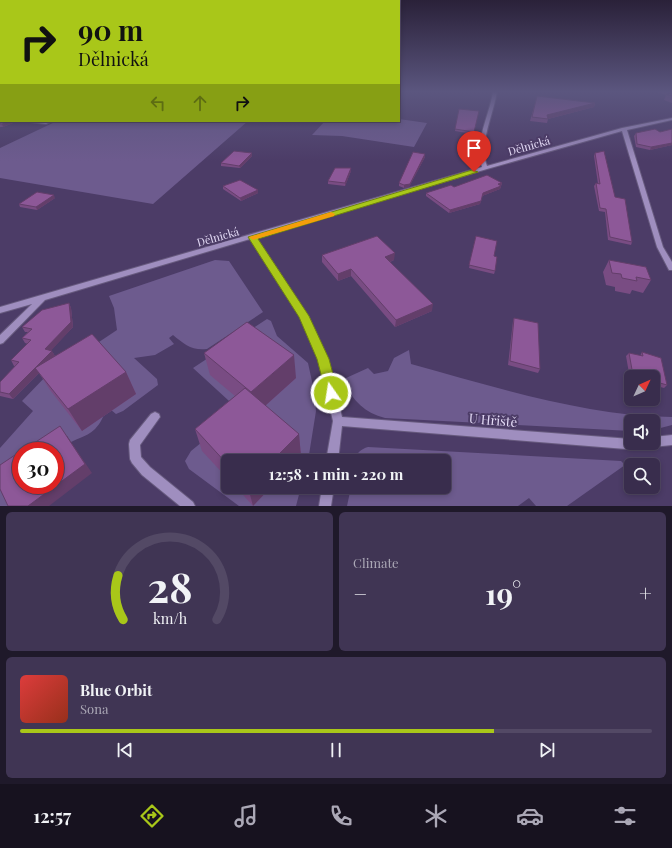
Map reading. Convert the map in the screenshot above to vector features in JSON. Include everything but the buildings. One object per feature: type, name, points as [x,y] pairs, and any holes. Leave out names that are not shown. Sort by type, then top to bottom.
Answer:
[{"type":"street","points":[[485,168],[480,154],[491,115]]},
{"type":"street","name":"Dělnická","points":[[0,310],[485,168],[624,129],[672,120]]},
{"type":"street","points":[[38,122],[48,122]]},
{"type":"street","points":[[624,129],[660,247],[672,268]]},
{"type":"street","points":[[252,237],[304,316],[323,359],[338,421],[333,454]]},
{"type":"street","points":[[0,341],[42,298]]},
{"type":"street","points":[[155,416],[134,444],[136,459],[146,472],[189,506]]},
{"type":"street","name":"U Hřiště","points":[[338,421],[624,444]]},
{"type":"street","points":[[660,441],[672,440]]},
{"type":"street","points":[[325,506],[327,494]]},
{"type":"shaded area","points":[[400,119],[427,123],[414,147],[342,136],[312,135],[324,122],[400,122]]},
{"type":"shaded area","points":[[55,122],[247,122],[153,204],[0,178],[0,148]]},
{"type":"shaded area","points":[[215,260],[229,261],[263,312],[207,349],[193,348],[173,335],[169,338],[174,344],[155,355],[134,358],[157,379],[158,385],[123,411],[116,414],[110,409],[101,415],[103,417],[97,427],[86,435],[71,442],[67,436],[58,442],[12,442],[12,494],[15,494],[13,506],[0,506],[0,448],[33,411],[22,401],[74,347],[87,350],[117,330],[114,308],[109,296]]},
{"type":"shaded area","points":[[267,319],[271,321],[277,336],[308,363],[316,411],[309,454],[221,454],[221,493],[189,469],[185,461],[191,451],[240,411],[193,368]]},
{"type":"shaded area","points":[[409,350],[411,364],[540,399],[606,412],[628,414],[624,414],[624,431],[385,418],[378,416],[360,405],[351,395],[344,382],[346,378],[368,368],[374,374],[388,371],[394,358]]},
{"type":"shaded area","points":[[660,416],[672,417],[672,425],[660,428]]},
{"type":"shaded area","points":[[368,447],[621,461],[624,466],[567,506],[536,506],[529,498],[518,506],[347,506],[350,494],[451,494],[451,454],[358,454]]},
{"type":"shaded area","points":[[223,494],[299,494],[296,506],[239,506]]},
{"type":"slow traffic","points":[[253,237],[331,214]]},
{"type":"route","points":[[331,393],[323,359],[304,316],[252,237],[474,172]]}]
